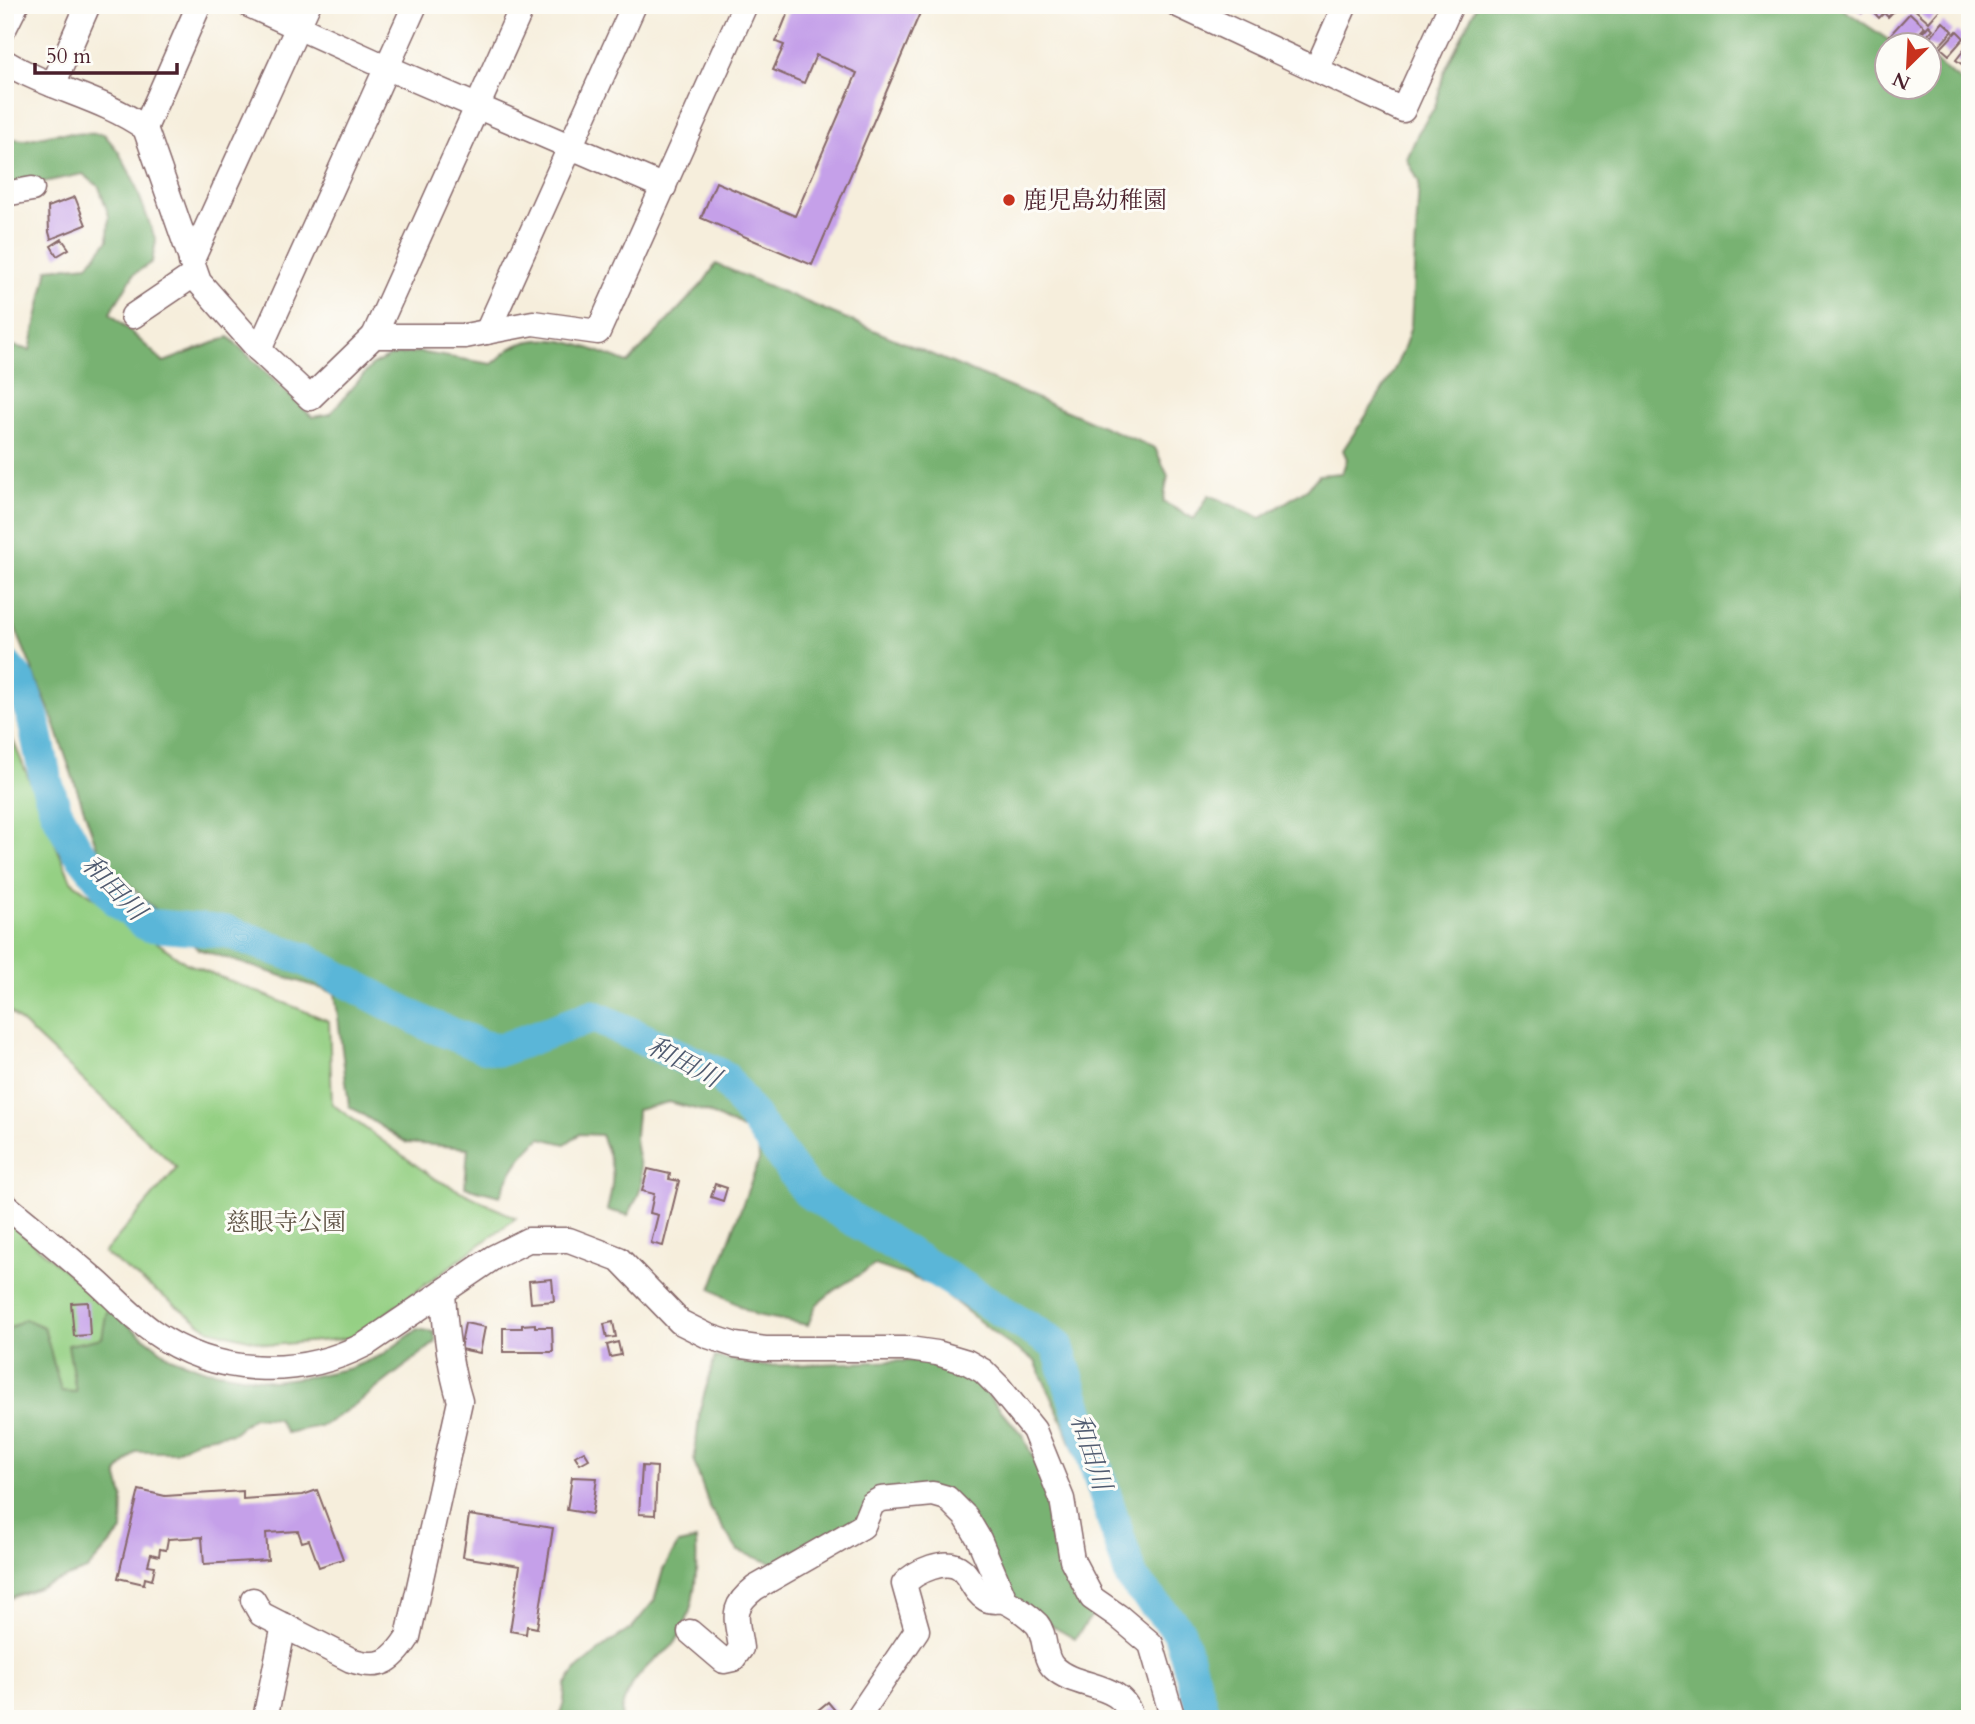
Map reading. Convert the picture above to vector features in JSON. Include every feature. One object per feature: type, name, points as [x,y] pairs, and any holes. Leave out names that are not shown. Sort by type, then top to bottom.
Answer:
[{"type":"street","points":[[5,26],[16,5]]},
{"type":"street","points":[[52,85],[88,5]]},
{"type":"street","points":[[145,128],[199,5]]},
{"type":"street","points":[[249,5],[303,16],[388,68],[664,187]]},
{"type":"street","points":[[259,350],[415,5]]},
{"type":"street","points":[[5,62],[130,118],[145,128],[199,282],[259,350],[310,398],[374,337],[523,5]]},
{"type":"street","points":[[487,332],[634,5]]},
{"type":"street","points":[[374,337],[466,336],[533,323],[598,332],[745,5]]},
{"type":"street","points":[[1178,5],[1403,110],[1451,5]]},
{"type":"street","points":[[1317,68],[1345,5]]},
{"type":"street","points":[[133,316],[193,268],[303,16]]},
{"type":"street","points":[[5,194],[32,189]]},
{"type":"street","points":[[5,1205],[151,1330],[174,1345],[205,1358],[247,1367],[289,1367],[345,1355],[366,1344],[494,1257],[528,1240],[569,1240],[619,1259],[680,1322],[708,1336],[735,1345],[765,1349],[909,1349],[937,1353],[967,1362],[983,1371],[1034,1430],[1062,1500],[1072,1560],[1092,1598],[1151,1644],[1173,1719]]},
{"type":"street","points":[[253,1600],[261,1614],[351,1660],[366,1665],[382,1664],[399,1652],[408,1637],[460,1401],[451,1372],[445,1337],[443,1292]]},
{"type":"street","points":[[690,1632],[724,1661],[733,1659],[741,1648],[736,1611],[743,1597],[863,1526],[872,1504],[881,1499],[933,1494],[947,1498],[966,1517],[979,1539],[1004,1600],[1039,1626],[1049,1663],[1060,1674],[1117,1694],[1129,1709],[1130,1719]]},
{"type":"street","points":[[857,1719],[917,1630],[904,1584],[912,1576],[928,1567],[953,1565],[962,1569],[980,1595],[990,1601],[1004,1600]]},
{"type":"street","points":[[265,1719],[284,1625]]},
{"type":"green space","points":[[1477,5],[1837,5],[1877,32],[1874,32],[1874,102],[1944,102],[1944,68],[1970,88],[1970,1719],[1203,1719],[1179,1673],[1163,1630],[1113,1568],[1096,1507],[1035,1361],[1004,1341],[934,1285],[875,1265],[816,1305],[808,1325],[756,1315],[711,1289],[759,1160],[758,1138],[707,1112],[669,1102],[637,1110],[635,1138],[642,1177],[639,1192],[628,1215],[607,1210],[612,1188],[612,1171],[601,1135],[580,1134],[565,1144],[541,1138],[516,1164],[500,1196],[465,1187],[468,1148],[407,1143],[349,1106],[335,993],[198,949],[101,859],[52,717],[14,625],[5,623],[5,344],[30,350],[48,269],[88,265],[108,240],[109,216],[99,187],[83,174],[34,184],[5,184],[5,138],[25,140],[57,133],[104,134],[118,151],[133,179],[156,241],[152,262],[134,274],[110,313],[164,362],[229,337],[312,417],[330,414],[372,365],[390,356],[418,352],[492,364],[513,347],[527,342],[557,340],[586,347],[628,363],[703,283],[716,264],[1155,448],[1168,476],[1163,502],[1194,519],[1209,495],[1261,518],[1308,488],[1319,475],[1342,473],[1347,459],[1343,450],[1392,375],[1406,342],[1411,325],[1419,182],[1407,159],[1418,133],[1435,107],[1444,72]]},
{"type":"green space","name":"慈眼寺公園","points":[[5,721],[71,881],[186,963],[329,1021],[332,1104],[435,1179],[516,1218],[353,1338],[272,1345],[208,1329],[104,1253],[177,1168],[5,1007]]},
{"type":"green space","points":[[5,1219],[151,1345],[5,1537]]},
{"type":"green space","points":[[107,1309],[170,1357],[206,1370],[272,1381],[351,1368],[382,1355],[418,1329],[434,1332],[436,1342],[359,1402],[324,1425],[286,1433],[278,1419],[253,1417],[233,1433],[200,1438],[175,1452],[136,1452],[117,1473],[123,1497],[122,1531],[87,1570],[5,1600],[5,1331],[25,1319],[44,1327],[61,1391],[76,1392],[68,1345],[102,1338]]},
{"type":"green space","points":[[715,1357],[763,1366],[930,1360],[967,1375],[982,1388],[1023,1436],[1049,1492],[1056,1553],[1070,1588],[1092,1615],[1075,1639],[1042,1620],[1009,1593],[930,1489],[863,1517],[774,1564],[738,1551],[710,1508],[694,1462],[700,1409]]},
{"type":"green space","points":[[696,1540],[696,1580],[691,1607],[682,1632],[673,1646],[654,1660],[631,1686],[621,1719],[558,1719],[564,1702],[565,1685],[576,1670],[611,1641],[631,1629],[654,1601],[663,1570],[678,1544]]},
{"type":"building","points":[[791,5],[902,5],[920,13],[812,265],[701,218],[716,182],[795,216],[857,73],[816,55],[804,83],[773,70],[784,45],[776,42]]},
{"type":"building","points":[[1854,5],[1893,5],[1896,9],[1888,17],[1884,13],[1879,18],[1869,7],[1862,13]]},
{"type":"building","points":[[1944,5],[1929,22],[1912,7]]},
{"type":"building","points":[[1910,13],[1925,27],[1920,32],[1893,32]]},
{"type":"building","points":[[1943,22],[1953,31],[1944,41],[1944,32],[1934,32]]},
{"type":"building","points":[[1929,25],[1933,29],[1930,32],[1923,32]]},
{"type":"building","points":[[1957,31],[1964,38],[1949,55],[1944,51],[1944,45]]},
{"type":"building","points":[[1967,46],[1970,48],[1970,70],[1956,60]]},
{"type":"building","points":[[75,197],[86,225],[51,239],[48,207]]},
{"type":"building","points":[[62,239],[69,249],[57,256],[51,246]]},
{"type":"building","points":[[648,1169],[670,1174],[669,1179],[679,1181],[663,1246],[651,1243],[658,1215],[650,1213],[654,1194],[642,1191]]},
{"type":"building","points":[[715,1184],[727,1188],[723,1201],[711,1197]]},
{"type":"building","points":[[552,1279],[554,1301],[531,1303],[529,1281]]},
{"type":"building","points":[[88,1302],[90,1335],[74,1336],[71,1303]]},
{"type":"building","points":[[613,1322],[616,1337],[607,1338],[604,1324]]},
{"type":"building","points":[[465,1323],[485,1327],[480,1353],[460,1349]]},
{"type":"building","points":[[535,1324],[535,1327],[552,1327],[553,1352],[503,1352],[503,1328],[522,1328],[522,1325]]},
{"type":"building","points":[[618,1342],[621,1355],[610,1357],[607,1345]]},
{"type":"building","points":[[584,1451],[589,1459],[580,1464],[575,1456]]},
{"type":"building","points":[[642,1466],[657,1467],[655,1515],[639,1514]]},
{"type":"building","points":[[572,1477],[597,1478],[592,1514],[567,1510]]},
{"type":"building","points":[[139,1490],[165,1496],[243,1491],[243,1499],[303,1495],[317,1490],[343,1559],[319,1567],[309,1540],[302,1542],[298,1531],[266,1533],[268,1560],[204,1564],[202,1537],[168,1539],[166,1550],[160,1549],[159,1556],[151,1554],[148,1565],[155,1566],[152,1580],[145,1578],[144,1584],[118,1578]]},
{"type":"building","points":[[469,1515],[553,1528],[537,1628],[527,1626],[526,1634],[510,1631],[520,1566],[463,1557]]},
{"type":"building","points":[[828,1702],[838,1714],[833,1719],[807,1719]]},
{"type":"waterway","name":"和田川","points":[[5,665],[20,682],[34,721],[46,781],[56,811],[76,848],[117,900],[147,925],[228,932],[304,959],[427,1024],[482,1046],[500,1050],[593,1016],[723,1076],[808,1192],[1057,1345],[1132,1579],[1179,1631],[1205,1719]]},
{"type":"place","name":"鹿児島幼稚園","points":[[1009,200]]}]
